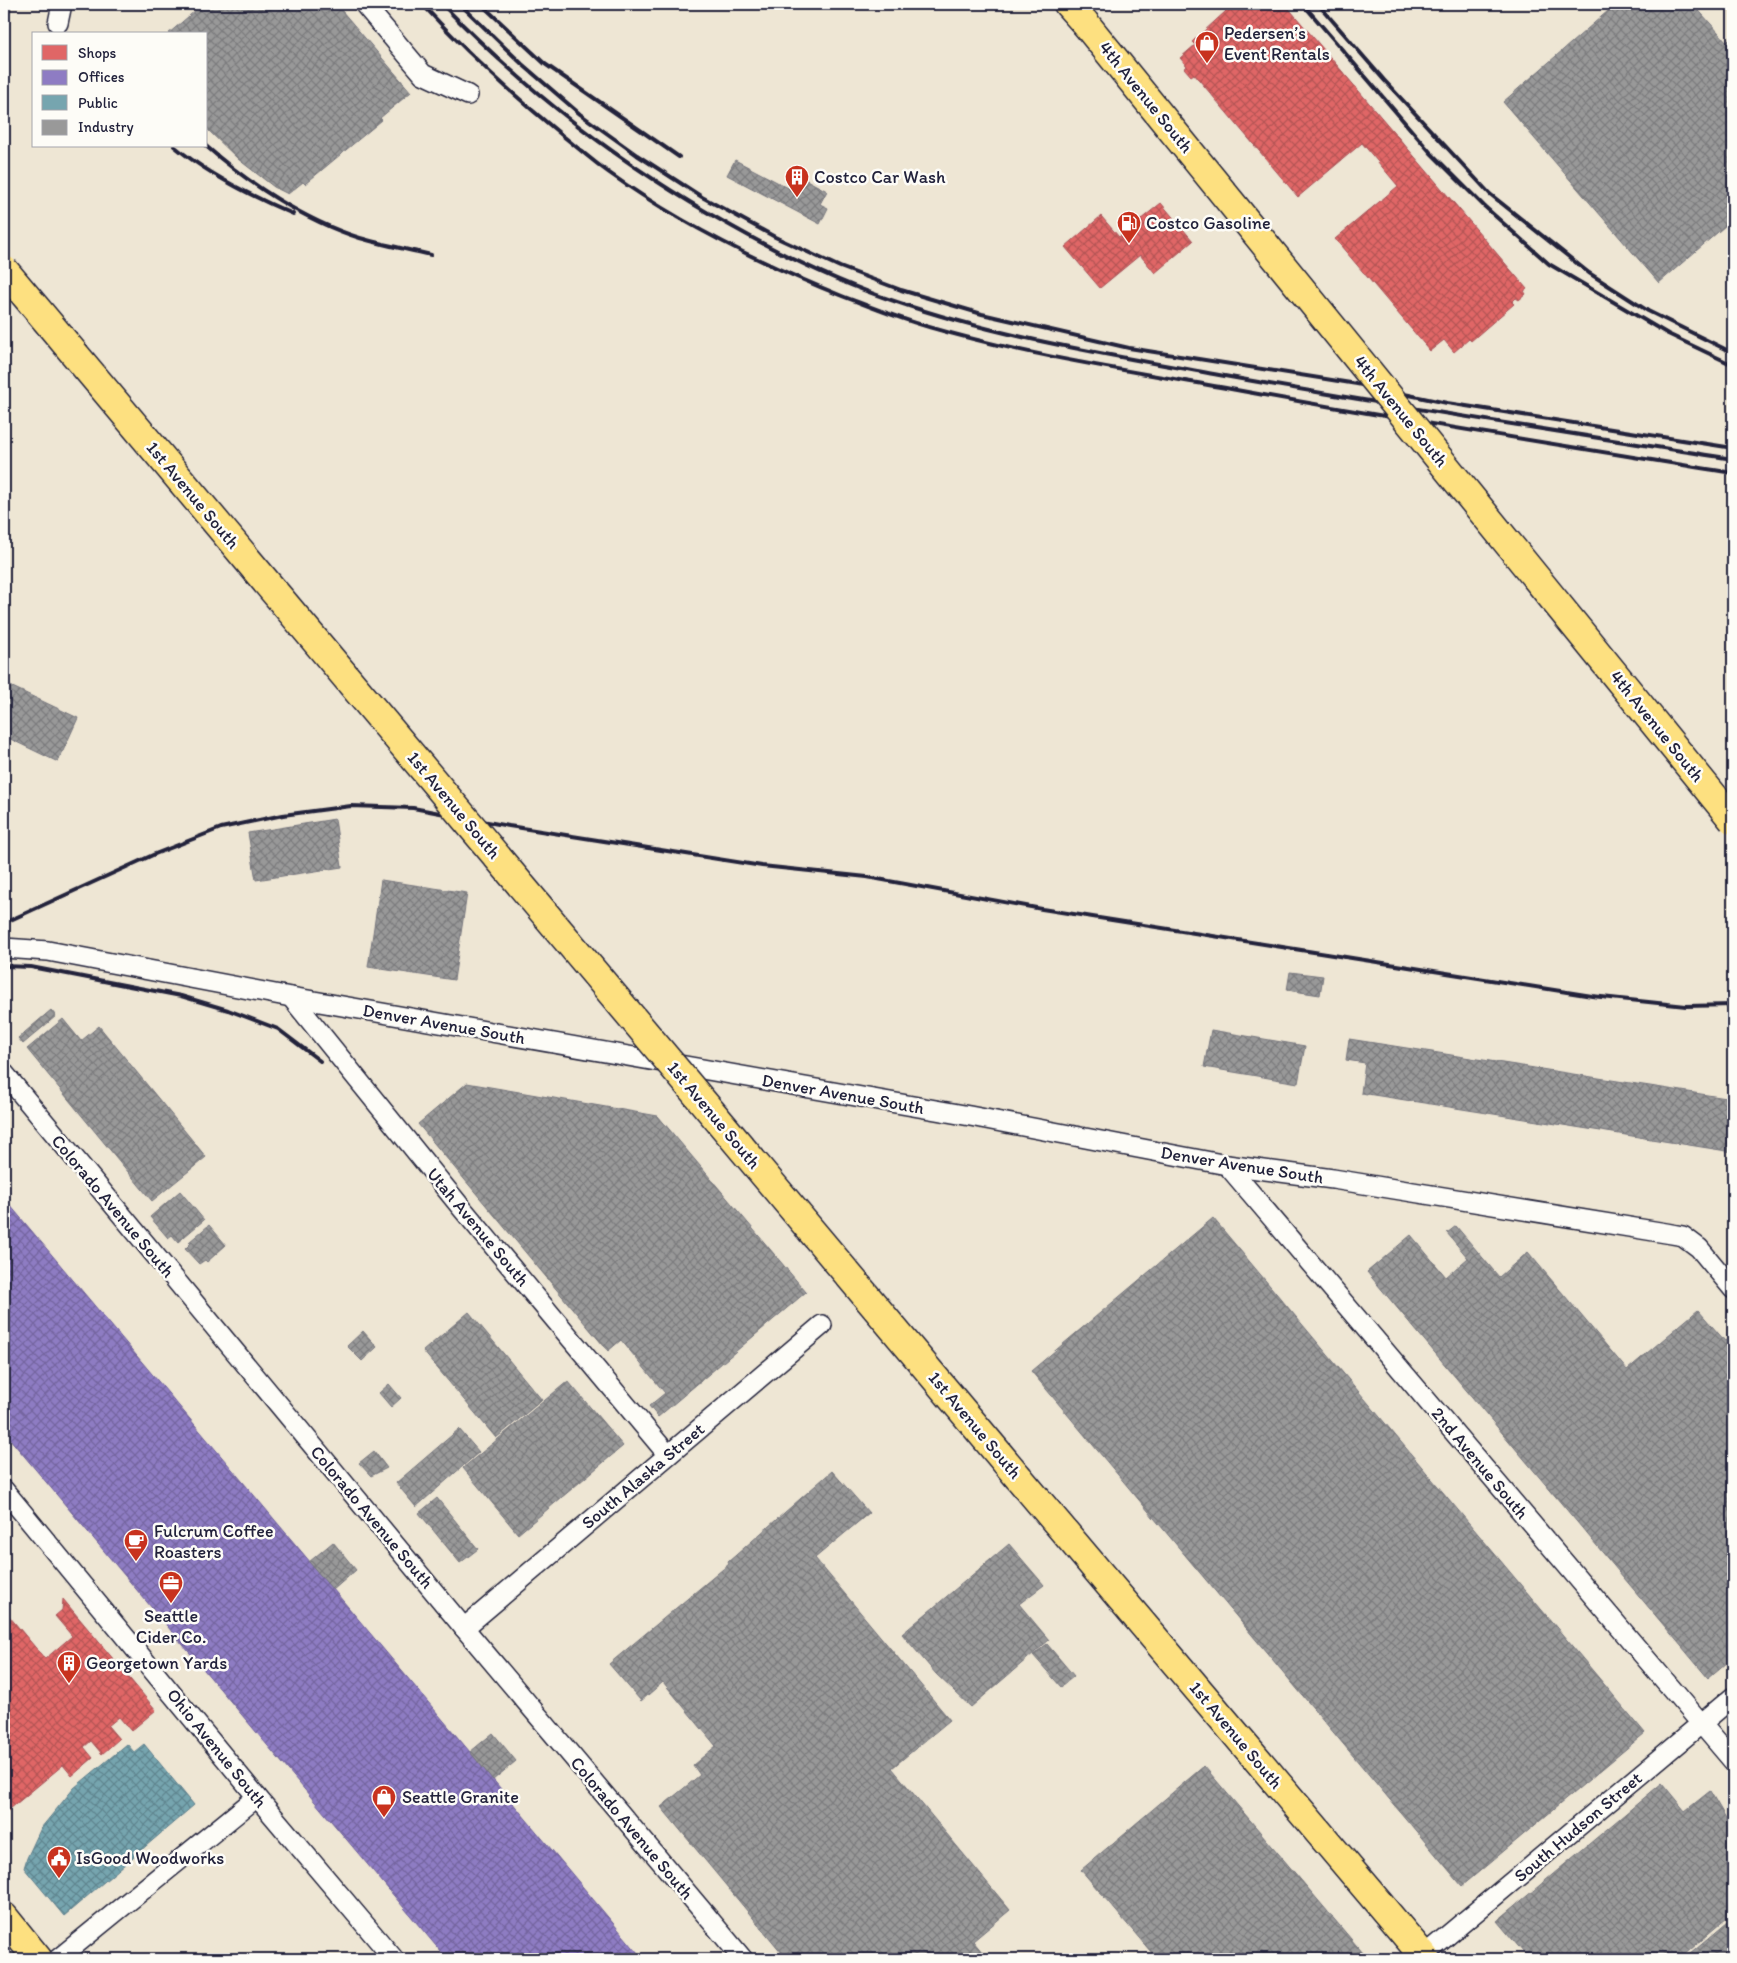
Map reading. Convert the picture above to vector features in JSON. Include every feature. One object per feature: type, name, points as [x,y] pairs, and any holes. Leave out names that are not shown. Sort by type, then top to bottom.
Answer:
[{"type":"main road","name":"4th Avenue South","points":[[1077,13],[1733,820]]},
{"type":"main road","name":"1st Avenue South","points":[[4,270],[1425,1958]]},
{"type":"main road","points":[[4,1917],[38,1959]]},
{"type":"street","points":[[58,23],[62,4]]},
{"type":"street","points":[[364,4],[423,74],[468,95]]},
{"type":"street","name":"Denver Avenue South","points":[[4,948],[48,951],[291,997],[970,1116],[1227,1165],[1333,1179],[1683,1236],[1699,1248],[1733,1289]]},
{"type":"street","name":"Utah Avenue South","points":[[291,997],[460,1206],[668,1455]]},
{"type":"street","name":"Colorado Avenue South","points":[[4,1073],[464,1628],[743,1959]]},
{"type":"street","name":"2nd Avenue South","points":[[1227,1165],[1733,1761]]},
{"type":"street","name":"South Alaska Street","points":[[464,1628],[822,1325]]},
{"type":"street","name":"Ohio Avenue South","points":[[4,1490],[257,1797],[394,1959]]},
{"type":"street","name":"South Hudson Street","points":[[1425,1958],[1733,1697]]},
{"type":"street","points":[[58,1959],[257,1797]]},
{"type":"building: Shops","points":[[1220,4],[1285,4],[1527,289],[1524,291],[1526,294],[1519,300],[1516,298],[1512,302],[1514,304],[1471,341],[1469,339],[1454,352],[1444,340],[1430,351],[1335,239],[1398,186],[1362,143],[1298,197],[1194,74],[1191,76],[1184,68],[1187,66],[1180,58],[1195,45],[1192,42],[1226,11]]},
{"type":"building: Shops","name":"Costco Gasoline","points":[[1161,203],[1193,241],[1155,273],[1140,255],[1100,288],[1065,247],[1101,216],[1119,237]]},
{"type":"building: Shops","name":"Georgetown Yards","points":[[63,1599],[156,1710],[131,1731],[119,1717],[108,1726],[119,1739],[102,1754],[91,1741],[84,1747],[93,1758],[72,1776],[63,1765],[4,1814],[4,1610],[45,1659],[72,1636],[55,1616],[62,1610]]},
{"type":"building: Offices","points":[[4,1198],[643,1959],[447,1959],[4,1432]]},
{"type":"building: Public","points":[[127,1744],[134,1752],[144,1744],[194,1805],[64,1916],[24,1868],[27,1858],[41,1828],[74,1788]]},
{"type":"building: Industry","points":[[4,4],[11,9],[4,35]]},
{"type":"building: Industry","points":[[203,4],[336,4],[411,92],[380,118],[382,120],[305,184],[303,182],[288,194],[274,187],[238,159],[208,130],[208,32],[170,32]]},
{"type":"building: Industry","points":[[1616,4],[1693,4],[1727,42],[1733,36],[1733,219],[1659,283],[1503,102]]},
{"type":"building: Industry","name":"Costco Car Wash","points":[[735,160],[794,191],[801,177],[827,191],[820,204],[828,208],[820,224],[727,175]]},
{"type":"building: Industry","points":[[4,683],[78,718],[58,762],[4,736]]},
{"type":"building: Industry","points":[[335,819],[342,867],[256,880],[248,833]]},
{"type":"building: Industry","points":[[381,880],[467,893],[454,980],[368,967]]},
{"type":"building: Industry","points":[[1290,972],[1323,976],[1320,995],[1287,990]]},
{"type":"building: Industry","points":[[51,1010],[56,1016],[23,1044],[18,1038]]},
{"type":"building: Industry","points":[[63,1019],[81,1041],[99,1026],[206,1157],[152,1201],[27,1049]]},
{"type":"building: Industry","points":[[1211,1030],[1305,1046],[1298,1083],[1204,1067]]},
{"type":"building: Industry","points":[[1349,1039],[1733,1099],[1733,1152],[1361,1093],[1365,1063],[1346,1060]]},
{"type":"building: Industry","points":[[467,1083],[658,1116],[806,1292],[658,1417],[649,1406],[665,1393],[621,1340],[608,1351],[418,1124]]},
{"type":"building: Industry","points":[[180,1191],[204,1220],[178,1242],[172,1235],[168,1238],[150,1217]]},
{"type":"building: Industry","points":[[1213,1218],[1645,1733],[1462,1886],[1031,1371]]},
{"type":"building: Industry","points":[[209,1225],[226,1245],[207,1262],[205,1260],[199,1264],[185,1249],[191,1243],[189,1242]]},
{"type":"building: Industry","points":[[1456,1226],[1499,1277],[1528,1252],[1627,1370],[1698,1310],[1725,1341],[1733,1334],[1733,1657],[1708,1678],[1367,1272],[1411,1235],[1446,1277],[1468,1258],[1447,1233]]},
{"type":"building: Industry","points":[[469,1312],[542,1400],[496,1438],[423,1351]]},
{"type":"building: Industry","points":[[363,1331],[377,1347],[362,1361],[347,1346]]},
{"type":"building: Industry","points":[[568,1381],[623,1446],[518,1534],[463,1468]]},
{"type":"building: Industry","points":[[389,1384],[401,1398],[391,1407],[379,1393]]},
{"type":"building: Industry","points":[[459,1429],[479,1452],[416,1507],[396,1483]]},
{"type":"building: Industry","points":[[374,1451],[387,1468],[371,1476],[359,1463]]},
{"type":"building: Industry","points":[[832,1471],[869,1513],[815,1558],[950,1720],[892,1768],[1010,1910],[973,1941],[988,1959],[787,1959],[661,1807],[700,1775],[693,1765],[716,1746],[663,1682],[641,1701],[609,1664],[729,1564],[728,1562]]},
{"type":"building: Industry","points":[[437,1498],[478,1549],[460,1563],[419,1513]]},
{"type":"building: Industry","points":[[333,1542],[356,1570],[333,1590],[309,1562]]},
{"type":"building: Industry","points":[[1009,1544],[1044,1585],[1019,1604],[1049,1640],[971,1707],[936,1674],[902,1634]]},
{"type":"building: Industry","points":[[1047,1644],[1074,1676],[1061,1687],[1033,1655]]},
{"type":"building: Industry","points":[[493,1733],[516,1761],[493,1780],[470,1752]]},
{"type":"building: Industry","points":[[1204,1766],[1368,1959],[1157,1959],[1081,1870]]},
{"type":"building: Industry","points":[[1662,1783],[1685,1811],[1710,1791],[1733,1830],[1733,1913],[1678,1959],[1529,1959],[1497,1921]]},
{"type":"building: Industry","points":[[1733,1917],[1733,1959],[1683,1959]]},
{"type":"railway","points":[[422,4],[490,73],[526,105],[608,172],[635,191],[663,209],[751,256],[811,283],[896,317],[966,337],[1080,362],[1419,422],[1733,473]]},
{"type":"railway","points":[[442,4],[475,37],[543,98],[614,153],[690,202],[771,248],[833,278],[875,295],[976,326],[1097,353],[1347,397],[1733,459]]},
{"type":"railway","points":[[460,4],[522,64],[580,114],[637,155],[702,197],[775,237],[840,267],[901,290],[982,314],[1129,348],[1357,384],[1447,403],[1733,448]]},
{"type":"railway","points":[[481,4],[545,64],[679,157]]},
{"type":"railway","points":[[1303,4],[1431,153],[1484,206],[1549,264],[1668,334],[1733,365]]},
{"type":"railway","points":[[1318,4],[1384,80],[1490,194],[1589,273],[1648,311],[1733,353]]},
{"type":"railway","points":[[176,148],[187,157],[231,184],[293,214]]},
{"type":"railway","points":[[208,148],[240,174],[278,200],[319,222],[360,238],[431,255]]},
{"type":"railway","points":[[4,923],[155,854],[221,828],[283,815],[351,806],[413,808],[509,826],[762,866],[867,877],[1042,909],[1592,996],[1686,1006],[1733,1005]]},
{"type":"railway","points":[[4,966],[31,967],[181,996],[228,1010],[278,1029],[320,1061]]},
{"type":"place","name":"Pedersen’s Event Rentals","points":[[1207,64]]},
{"type":"place","name":"Costco Car Wash","points":[[797,198]]},
{"type":"place","name":"Costco Gasoline","points":[[1129,244]]},
{"type":"place","name":"Fulcrum Coffee Roasters","points":[[136,1562]]},
{"type":"place","name":"Seattle Cider Co.","points":[[171,1604]]},
{"type":"place","name":"Georgetown Yards","points":[[69,1684]]},
{"type":"place","name":"Seattle Granite","points":[[384,1818]]},
{"type":"place","name":"IsGood Woodworks","points":[[59,1879]]}]
